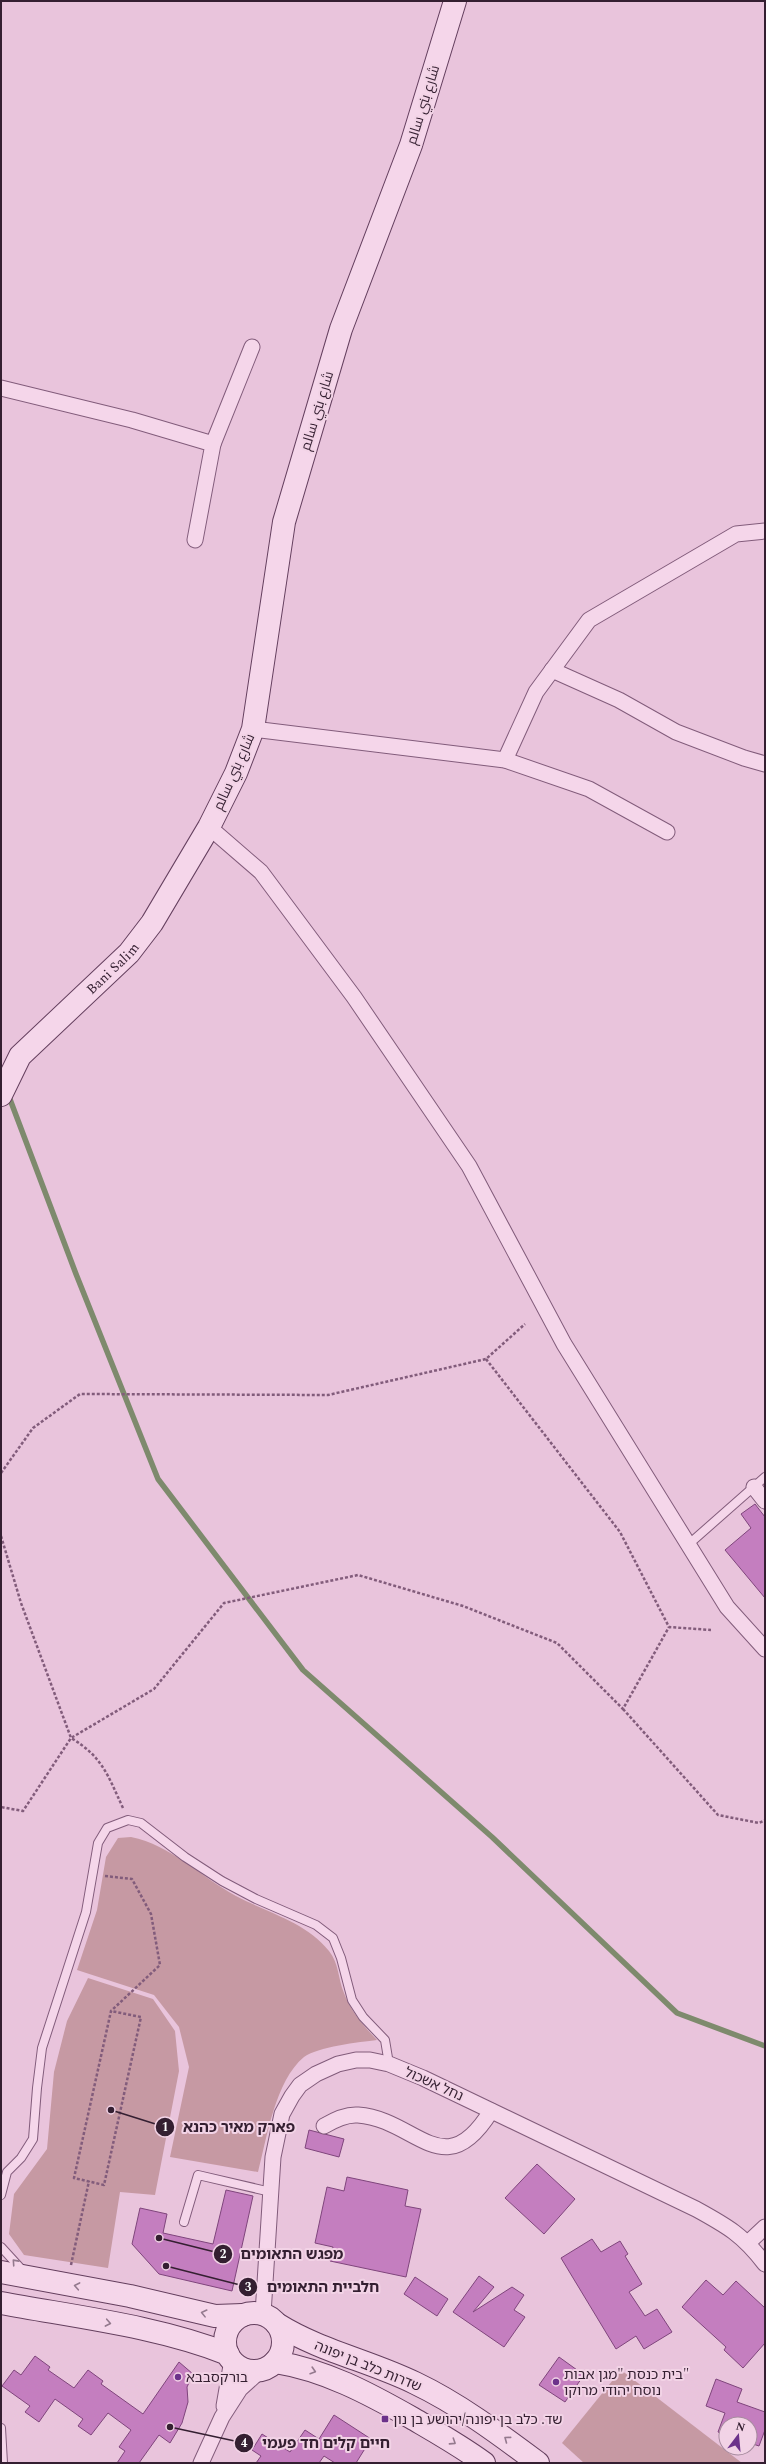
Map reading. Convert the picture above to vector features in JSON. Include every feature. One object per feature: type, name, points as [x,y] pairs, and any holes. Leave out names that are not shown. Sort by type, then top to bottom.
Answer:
[{"type":"street","name":"شارع بني سالم","points":[[209,827],[236,773],[253,730],[284,522],[341,329],[411,145],[455,1]]},
{"type":"street","points":[[195,540],[213,444],[252,347]]},
{"type":"street","points":[[1,388],[132,420],[213,444]]},
{"type":"street","points":[[504,760],[536,692],[589,620],[736,534],[765,531]]},
{"type":"street","points":[[552,670],[619,700],[676,732],[744,758],[765,764]]},
{"type":"street","points":[[253,730],[504,760],[589,789],[666,832]]},
{"type":"street","points":[[209,827],[261,872],[354,997],[469,1166],[564,1344],[727,1607],[765,1649]]},
{"type":"street","name":"Bani Salim","points":[[1,1095],[20,1056],[129,953],[152,923],[209,827]]},
{"type":"street","points":[[759,1482],[765,1501]]},
{"type":"street","name":"נחל אשכול","points":[[261,2318],[277,2131],[282,2114],[292,2096],[300,2086],[338,2064],[370,2060],[389,2064],[696,2209],[723,2224],[749,2242],[765,2264]]},
{"type":"street","points":[[324,2126],[339,2118],[357,2115],[376,2118],[431,2144],[447,2148],[464,2142],[480,2130],[491,2111]]},
{"type":"street","points":[[749,2242],[765,2227]]},
{"type":"street","points":[[1,2272],[67,2284],[215,2316],[261,2318],[282,2336],[283,2348],[268,2366],[240,2389],[222,2417],[201,2463]]},
{"type":"street","points":[[1,2303],[167,2336],[208,2346],[230,2357],[246,2369],[268,2366]]},
{"type":"street","points":[[222,2417],[230,2357],[226,2340],[229,2327],[261,2318]]},
{"type":"street","name":"שדרות כלב בן יפונה","points":[[261,2318],[312,2344],[415,2383],[496,2432],[538,2463]]},
{"type":"street","name":"שדרות כלב בן יפונה","points":[[268,2366],[320,2373],[371,2394],[440,2434],[484,2463]]},
{"type":"lane","points":[[689,1544],[759,1482]]},
{"type":"lane","points":[[1,2195],[7,2172],[21,2158],[33,2139],[36,2088],[42,2048],[86,1912],[98,1844],[107,1828],[128,1820],[141,1823],[185,1857],[222,1881],[256,1899],[316,1925],[333,1938],[348,1982],[352,2000],[363,2017],[385,2040],[389,2064]]},
{"type":"lane","points":[[184,2222],[198,2175],[271,2192]]},
{"type":"lane","points":[[1,2247],[29,2277]]},
{"type":"lane","points":[[1,2428],[3,2463]]},
{"type":"path","points":[[1,1474],[33,1428],[80,1394],[328,1395],[486,1359],[525,1324]]},
{"type":"path","points":[[486,1359],[620,1532],[669,1627]]},
{"type":"path","points":[[1,1536],[20,1603],[71,1738],[90,1749],[104,1768],[128,1820]]},
{"type":"path","points":[[1,1807],[23,1811],[71,1738],[154,1689],[224,1603],[358,1575],[463,1606],[557,1643],[623,1709],[718,1815],[759,1823],[765,1820]]},
{"type":"path","points":[[669,1627],[711,1630]]},
{"type":"path","points":[[623,1709],[669,1627]]},
{"type":"path","points":[[92,1875],[132,1879],[151,1914],[160,1965],[111,2011],[74,2178],[104,2184],[141,2017],[111,2011]]},
{"type":"path","points":[[67,2284],[89,2181]]},
{"type":"shaded area","points":[[131,1837],[146,1841],[173,1854],[236,1896],[298,1925],[320,1941],[335,1961],[342,1988],[354,2013],[377,2040],[318,2050],[304,2057],[294,2067],[279,2095],[269,2127],[258,2172],[170,2157],[189,2067],[179,2027],[154,1995],[77,1970],[97,1910],[106,1857],[118,1838]]},
{"type":"shaded area","points":[[88,1978],[153,1999],[175,2031],[179,2071],[155,2195],[120,2192],[108,2268],[24,2255],[9,2234],[14,2194],[47,2149],[54,2072],[67,2021]]},
{"type":"shaded area","points":[[621,2370],[718,2445],[718,2456],[733,2456],[742,2463],[584,2463],[562,2443]]},
{"type":"building","points":[[755,1504],[765,1517],[765,1598],[725,1550],[751,1528],[741,1514]]},
{"type":"building","points":[[309,2130],[344,2139],[339,2157],[305,2148]]},
{"type":"building","points":[[537,2164],[575,2199],[544,2234],[505,2198]]},
{"type":"building","points":[[347,2177],[408,2190],[405,2206],[421,2209],[406,2277],[330,2261],[333,2247],[315,2243],[327,2187],[344,2191]]},
{"type":"building","points":[[226,2190],[253,2196],[232,2291],[159,2274],[132,2244],[140,2208],[167,2214],[163,2233],[213,2244]]},
{"type":"building","points":[[592,2239],[601,2252],[620,2241],[628,2254],[625,2256],[642,2284],[629,2292],[645,2316],[657,2309],[672,2332],[644,2349],[636,2336],[616,2349],[561,2258]]},
{"type":"building","points":[[479,2276],[494,2287],[473,2312],[512,2287],[524,2295],[514,2310],[525,2317],[504,2347],[453,2312]]},
{"type":"building","points":[[415,2277],[448,2299],[437,2316],[404,2294]]},
{"type":"building","points":[[706,2280],[723,2295],[736,2281],[765,2308],[765,2343],[743,2368],[724,2350],[726,2347],[682,2307]]},
{"type":"building","points":[[35,2356],[50,2367],[48,2370],[74,2388],[88,2370],[103,2381],[101,2384],[143,2414],[179,2362],[193,2374],[187,2387],[188,2402],[182,2423],[170,2443],[159,2435],[139,2463],[117,2463],[125,2451],[119,2447],[131,2430],[108,2413],[91,2435],[78,2426],[83,2419],[55,2399],[39,2422],[25,2412],[30,2406],[2,2386],[14,2370],[21,2375]]},
{"type":"building","points":[[559,2357],[584,2375],[565,2402],[539,2385]]},
{"type":"building","points":[[716,2379],[742,2389],[737,2402],[765,2412],[765,2430],[759,2446],[758,2416],[724,2416],[725,2413],[706,2406]]},
{"type":"building","points":[[334,2415],[371,2439],[356,2463],[335,2463],[324,2456],[319,2463],[256,2463],[261,2456],[252,2450],[262,2434],[290,2452],[305,2430],[319,2439]]},
{"type":"waterway","points":[[8,1094],[76,1274],[158,1479],[303,1670],[492,1837],[677,2013],[765,2046]]},
{"type":"place","name":"פארק מאיר כהנא","points":[[111,2110]]},
{"type":"place","name":"מפגש התאומים","points":[[159,2238]]},
{"type":"place","name":"חלביית התאומים","points":[[166,2266]]},
{"type":"place","name":"בורקסבבא","points":[[178,2377]]},
{"type":"place","name":"בית כנסת \"מגן אבות\" נוסח יהודי מרוקו","points":[[556,2382]]},
{"type":"place","name":"שד. כלב בן יפונה/יהושע בן נון","points":[[385,2419]]},
{"type":"place","name":"חיים קלים חד פעמי","points":[[170,2427]]}]
